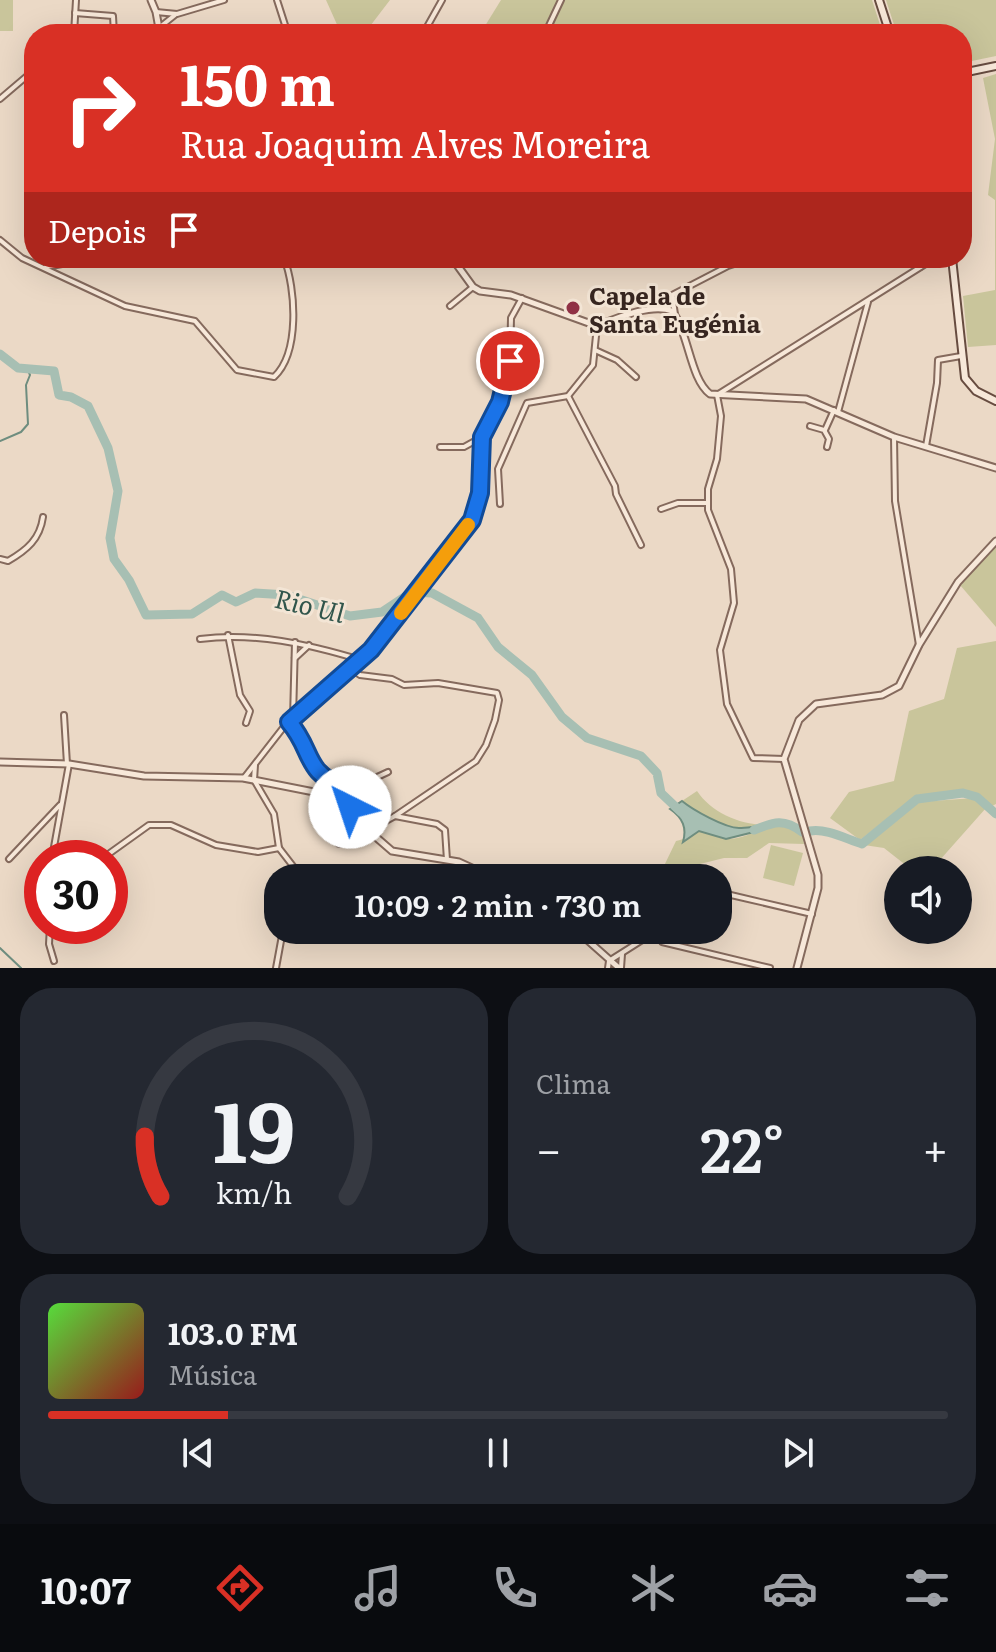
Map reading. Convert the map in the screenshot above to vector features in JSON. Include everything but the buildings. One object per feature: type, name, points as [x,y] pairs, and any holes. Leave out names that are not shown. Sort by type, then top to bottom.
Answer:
[{"type":"main road","points":[[879,0],[887,24]]},
{"type":"main road","points":[[972,71],[996,66]]},
{"type":"main road","points":[[953,268],[965,378],[976,391],[996,401]]},
{"type":"street","points":[[74,24],[76,0]]},
{"type":"street","points":[[151,0],[159,24]]},
{"type":"street","points":[[156,12],[177,14],[224,0]]},
{"type":"street","points":[[277,0],[285,24]]},
{"type":"street","points":[[429,24],[442,0]]},
{"type":"street","points":[[550,24],[561,0]]},
{"type":"street","points":[[75,13],[113,16],[113,24]]},
{"type":"street","points":[[166,24],[177,14]]},
{"type":"street","points":[[0,99],[24,79]]},
{"type":"street","points":[[0,240],[24,259]]},
{"type":"street","points":[[46,268],[125,306],[195,321],[237,370],[274,377],[285,367],[291,333],[293,289],[287,268]]},
{"type":"street","points":[[459,268],[473,287],[488,294],[522,298],[597,326],[658,308],[675,314]]},
{"type":"street","points":[[724,268],[672,295],[675,314],[704,389],[710,394],[796,397],[816,401],[894,437],[996,468]]},
{"type":"street","points":[[717,395],[918,268]]},
{"type":"street","points":[[450,306],[473,287]]},
{"type":"street","points":[[243,778],[291,720],[361,660],[472,520],[478,507],[482,437],[500,402],[510,361],[511,318],[522,298]]},
{"type":"street","points":[[824,430],[836,411],[868,300]]},
{"type":"street","points":[[500,504],[498,469],[527,403],[568,396],[593,365],[597,326]]},
{"type":"street","points":[[595,350],[617,360],[636,377]]},
{"type":"street","points":[[926,446],[938,360],[961,356]]},
{"type":"street","points":[[717,395],[720,430],[717,459],[708,489],[708,510],[731,569],[734,603],[720,650],[727,704],[753,758],[784,759]]},
{"type":"street","points":[[568,396],[615,486],[641,545]]},
{"type":"street","points":[[810,426],[824,430],[829,439],[827,447]]},
{"type":"street","points":[[440,447],[464,447],[482,437]]},
{"type":"street","points":[[894,437],[895,501],[919,645]]},
{"type":"street","points":[[661,509],[678,503],[708,503]]},
{"type":"street","points":[[0,559],[8,561],[31,545],[41,529],[43,517]]},
{"type":"street","points":[[797,968],[812,914],[818,875],[784,759],[799,720],[809,708],[822,703],[892,692],[903,679],[919,645],[958,582],[996,541]]},
{"type":"street","points":[[200,639],[228,635],[295,642],[361,660]]},
{"type":"street","points":[[228,635],[240,695],[250,711],[246,723]]},
{"type":"street","points":[[295,642],[291,720],[316,771],[347,791],[350,807],[346,812],[339,844]]},
{"type":"street","points":[[295,658],[309,645]]},
{"type":"street","points":[[346,656],[360,675],[392,679],[404,685],[438,683],[497,693],[499,700],[486,745],[476,761],[368,831]]},
{"type":"street","points":[[55,840],[68,764],[64,715]]},
{"type":"street","points":[[0,762],[68,764],[144,776],[243,778],[314,792],[332,799],[392,851],[463,864]]},
{"type":"street","points":[[255,764],[254,780],[274,814],[279,848],[291,864]]},
{"type":"street","points":[[347,791],[388,772]]},
{"type":"street","points":[[9,859],[62,803]]},
{"type":"street","points":[[395,816],[437,824],[445,830],[447,860]]},
{"type":"street","points":[[126,840],[149,825],[171,825],[216,845],[258,852],[279,848]]},
{"type":"street","points":[[732,895],[812,914]]},
{"type":"street","points":[[49,944],[54,961]]},
{"type":"street","points":[[276,968],[280,944]]},
{"type":"street","points":[[591,944],[615,966]]},
{"type":"street","points":[[615,966],[622,954],[637,944]]},
{"type":"street","points":[[670,944],[770,968]]},
{"type":"street","points":[[615,966],[622,954]]},
{"type":"shaded area","points":[[0,0],[13,0],[13,31],[0,31]]},
{"type":"shaded area","points":[[326,0],[390,0],[372,24],[337,24]]},
{"type":"shaded area","points":[[501,0],[872,0],[880,24],[486,24]]},
{"type":"shaded area","points":[[886,0],[996,0],[996,56],[972,61],[972,24],[894,24]]},
{"type":"shaded area","points":[[996,74],[996,345],[968,347],[963,296],[995,290],[995,200],[988,195],[995,139],[983,78]]},
{"type":"shaded area","points":[[996,546],[996,627],[960,585]]},
{"type":"shaded area","points":[[996,641],[996,804],[992,806],[978,795],[964,791],[917,795],[860,840],[830,818],[849,792],[894,781],[909,711],[944,699],[957,648]]},
{"type":"shaded area","points":[[697,791],[717,811],[735,819],[764,825],[790,823],[802,832],[804,844],[769,843],[747,858],[724,858],[700,864],[665,864],[676,841],[694,833],[704,831],[730,839],[746,836],[764,827],[729,826],[704,817],[682,801]]},
{"type":"shaded area","points":[[974,798],[986,808],[943,856],[894,856],[884,848],[864,845],[919,802]]},
{"type":"shaded area","points":[[682,801],[726,825],[739,828],[765,826],[758,831],[726,839],[699,831],[683,842],[683,824],[670,809]]},
{"type":"shaded area","points":[[771,845],[803,853],[794,886],[763,878]]},
{"type":"waterway","name":"Rio Ul","points":[[0,354],[18,368],[54,371],[59,395],[88,406],[108,448],[118,491],[110,538],[114,559],[129,580],[146,615],[192,614],[222,595],[236,602],[255,593],[287,595],[350,616],[382,612],[412,592],[432,593],[478,618],[498,647],[532,675],[562,717],[587,738],[641,756],[657,773],[661,793],[681,812]]},
{"type":"waterway","points":[[0,441],[21,432],[28,424],[26,385],[30,375],[27,368]]},
{"type":"waterway","name":"Rio Ul","points":[[810,831],[829,832],[862,844],[917,799],[963,793],[977,797],[996,814]]},
{"type":"waterway","points":[[754,830],[779,823],[802,832]]},
{"type":"waterway","points":[[0,948],[21,968]]},
{"type":"slow traffic","points":[[401,613],[468,525]]},
{"type":"place","name":"Capela de Santa Eugénia","points":[[573,308]]},
{"type":"route","points":[[350,807],[345,788],[330,782],[316,771],[300,736],[289,722],[371,650],[472,520],[480,493],[482,437],[500,402],[510,361]]}]
